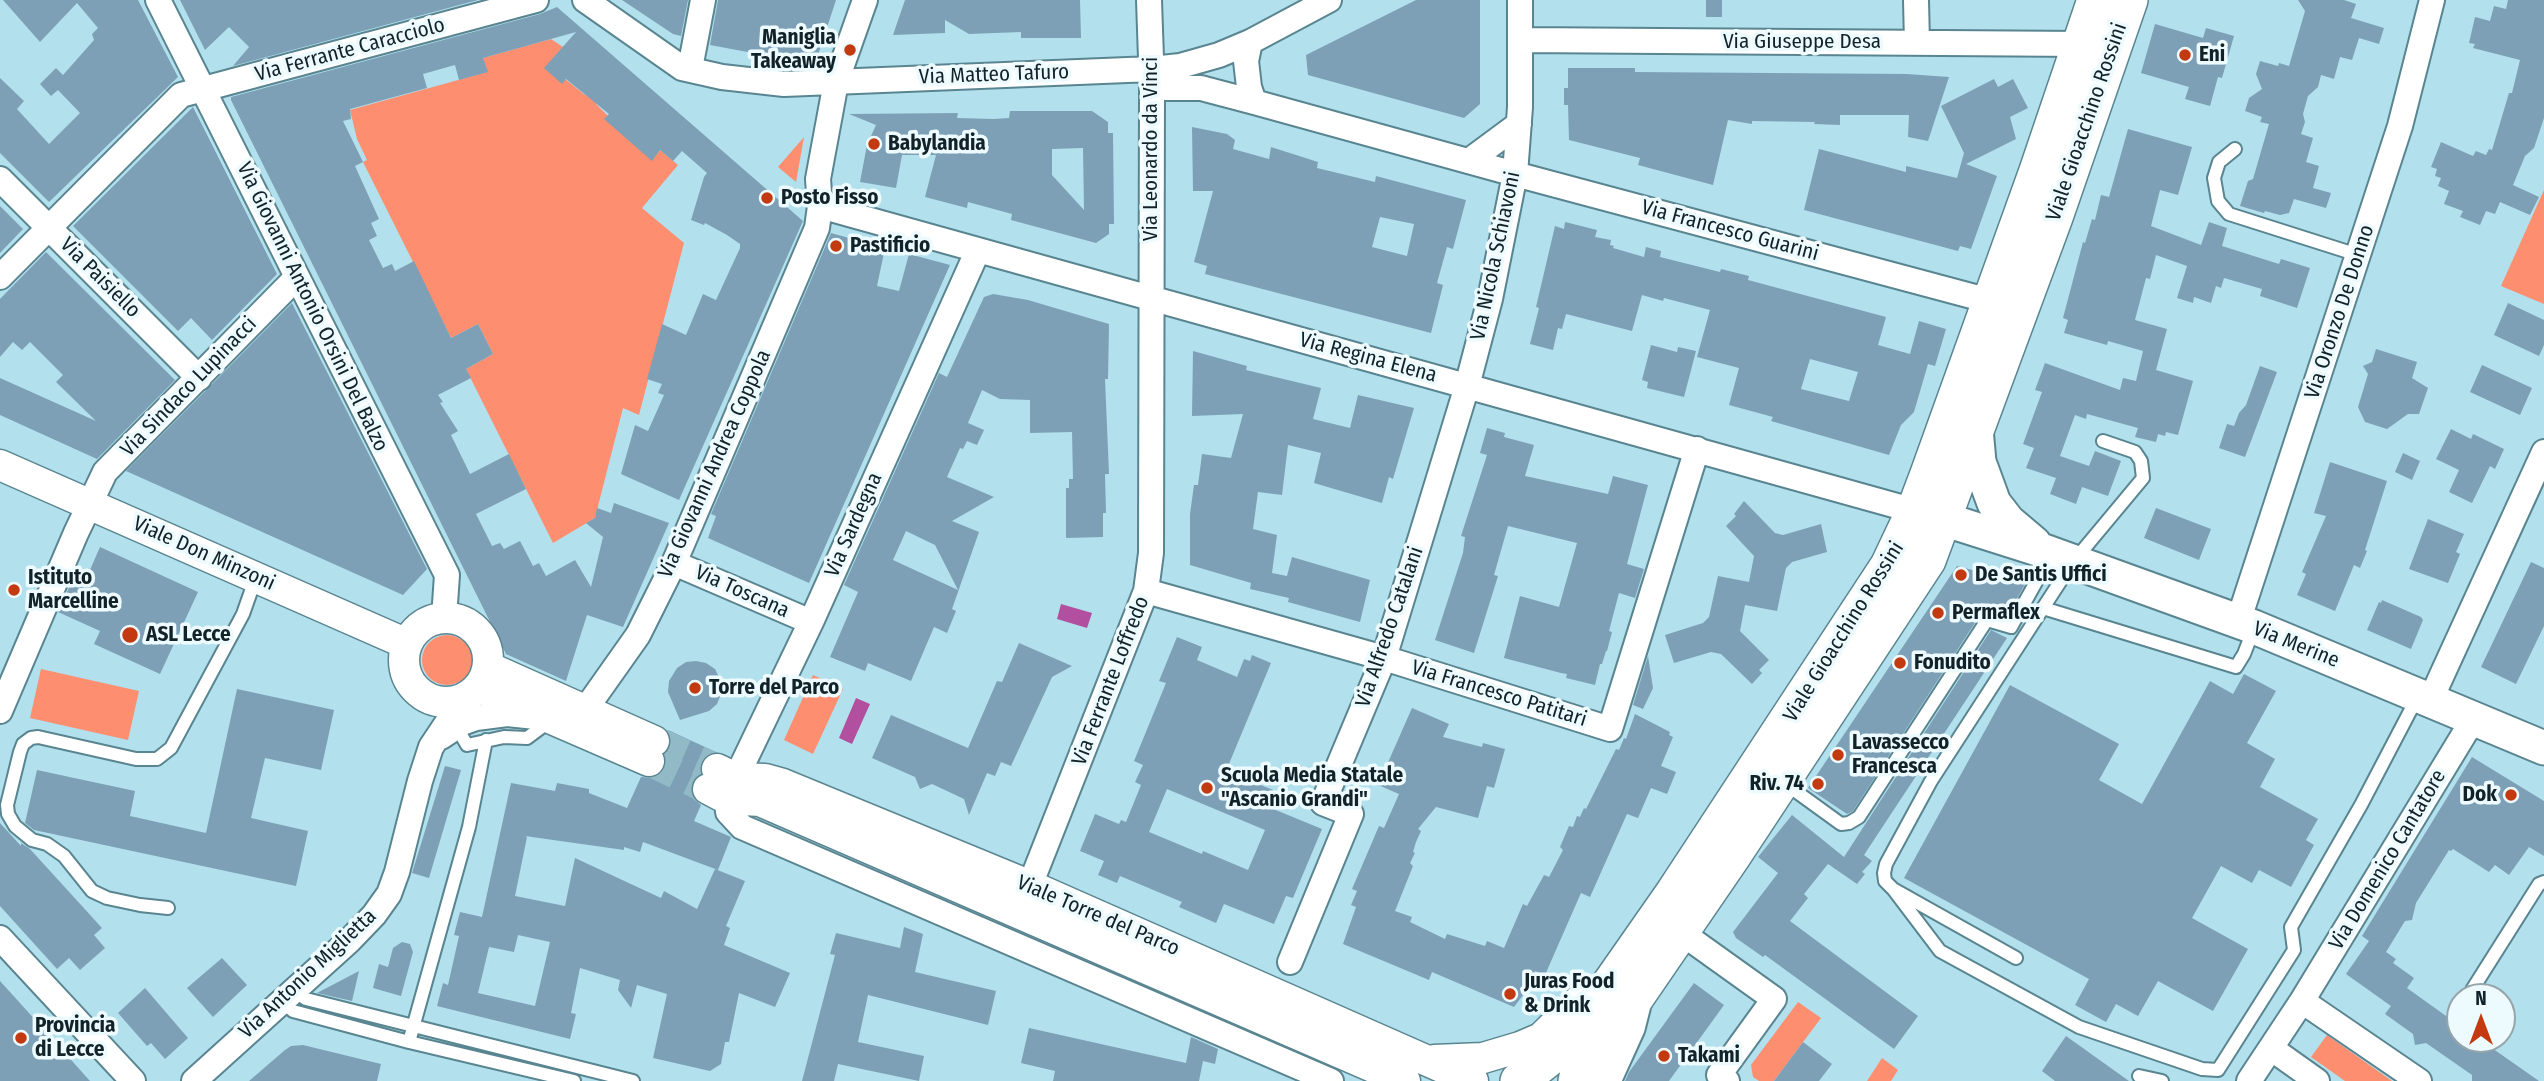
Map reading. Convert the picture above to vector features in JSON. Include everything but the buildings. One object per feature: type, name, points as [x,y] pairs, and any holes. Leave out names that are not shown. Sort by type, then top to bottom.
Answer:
[{"type":"highway","points":[[1601,1081],[1626,1026],[1621,994]]},
{"type":"main road","name":"Viale Gioacchino Rossini","points":[[1519,1081],[1621,994],[1679,931],[1782,782],[1922,569],[1929,515],[1990,301],[2083,44],[2096,0]]},
{"type":"main road","name":"Viale Gioacchino Rossini","points":[[1577,1081],[1581,1066],[1602,1034],[1621,994],[1895,554],[1929,515],[1976,429],[2129,0]]},
{"type":"main road","name":"Via Merine","points":[[1976,429],[1979,461],[1994,503],[2008,521],[2056,556]]},
{"type":"main road","name":"Via Merine","points":[[1929,515],[2056,556],[2246,625],[2544,748]]},
{"type":"street","name":"Via Giovanni Antonio Orsini Del Balzo","points":[[158,0],[447,575],[444,618]]},
{"type":"street","name":"Via Ferrante Caracciolo","points":[[0,276],[181,95],[536,0]]},
{"type":"street","points":[[585,0],[682,68],[692,58],[703,0]]},
{"type":"street","name":"Via Giovanni Andrea Coppola","points":[[585,710],[638,635],[674,563],[817,228],[820,206],[818,179],[836,82],[865,0]]},
{"type":"street","name":"Via Leonardo da Vinci","points":[[1149,0],[1152,79],[1151,299]]},
{"type":"street","points":[[1152,79],[1180,66],[1219,55],[1250,42],[1329,0]]},
{"type":"street","name":"Via Nicola Schiavoni","points":[[1467,386],[1493,286],[1515,174],[1519,124],[1520,0]]},
{"type":"street","points":[[1916,0],[1917,43]]},
{"type":"street","name":"Via Oronzo De Donno","points":[[2246,625],[2400,126],[2432,0]]},
{"type":"street","name":"Via Giuseppe Desa","points":[[1521,40],[2083,44]]},
{"type":"street","points":[[1250,42],[1246,61],[1254,102]]},
{"type":"street","name":"Via Matteo Tafuro","points":[[682,68],[722,77],[784,84],[1152,79]]},
{"type":"street","name":"Via Francesco Guarini","points":[[1152,79],[1254,102],[1990,301]]},
{"type":"street","points":[[1469,161],[1519,124]]},
{"type":"street","name":"Via Paisiello","points":[[0,179],[199,378]]},
{"type":"street","name":"Via Regina Elena","points":[[820,206],[1929,515]]},
{"type":"street","name":"Via Sardegna","points":[[722,783],[811,622],[978,250]]},
{"type":"street","name":"Via Sindaco Lupinacci","points":[[0,711],[105,472],[297,277]]},
{"type":"street","name":"Via Ferrante Loffredo","points":[[1019,914],[1146,591],[1151,554],[1151,299]]},
{"type":"street","name":"Via Alfredo Catalani","points":[[1290,962],[1351,814],[1323,803],[1384,658],[1467,386]]},
{"type":"street","name":"Via Francesco Patitari","points":[[1146,591],[1384,658],[1610,729],[1697,449]]},
{"type":"street","points":[[2424,698],[2544,452]]},
{"type":"street","name":"Viale Don Minzoni","points":[[0,464],[407,644]]},
{"type":"street","name":"Via Toscana","points":[[674,563],[811,622]]},
{"type":"street","points":[[471,695],[653,751],[585,710],[471,695],[440,702],[421,693],[405,672],[407,644],[418,628],[433,620],[461,620],[474,628],[484,640],[489,656],[471,695],[476,718],[522,714],[551,720]]},
{"type":"street","name":"Via Antonio Miglietta","points":[[194,1081],[351,940],[374,915],[389,894],[431,747],[471,695]]},
{"type":"street","name":"Via Domenico Cantatore","points":[[2249,1081],[2302,1001],[2474,718]]},
{"type":"street","name":"Viale Torre del Parco","points":[[722,783],[777,782],[1031,886],[1473,1081]]},
{"type":"street","points":[[722,783],[728,812],[742,827],[1331,1081]]},
{"type":"street","name":"Viale Torre del Parco","points":[[722,783],[1405,1081]]},
{"type":"street","points":[[1679,931],[1774,999],[1719,1075],[1727,1081]]},
{"type":"street","points":[[0,939],[133,1081]]},
{"type":"street","points":[[1430,1060],[1483,1058],[1520,1047],[1541,1038],[1582,998],[1621,994]]},
{"type":"street","points":[[2302,1001],[2419,1081]]},
{"type":"street","points":[[2272,1049],[2291,1074],[2317,1081]]},
{"type":"lane","points":[[2235,149],[2219,162],[2214,178],[2218,201],[2229,214],[2358,255]]},
{"type":"lane","points":[[1782,782],[1841,824],[1859,817],[1987,620],[2011,627],[2056,556],[2143,478],[2141,461],[2135,452],[2103,441]]},
{"type":"lane","points":[[2056,556],[2043,608],[1945,759],[1886,864],[1885,881],[1940,951],[2078,1027],[2202,1069],[2218,1070],[2294,950],[2291,927],[2424,698]]},
{"type":"lane","points":[[168,908],[129,903],[92,891],[64,856],[47,844],[32,840],[15,826],[8,814],[7,805],[20,752],[23,744],[38,737],[136,759],[157,759],[171,748],[243,614],[256,577]]},
{"type":"lane","points":[[2043,608],[2235,667],[2244,654],[2246,625]]},
{"type":"lane","points":[[471,695],[467,746],[504,737],[527,738],[551,720]]},
{"type":"lane","points":[[410,1042],[469,827],[486,740]]},
{"type":"lane","points":[[2476,983],[2539,884],[2544,882]]},
{"type":"lane","points":[[1893,890],[2016,958]]},
{"type":"lane","points":[[287,996],[634,1081]]},
{"type":"lane","points":[[287,996],[293,1011],[574,1081]]},
{"type":"lane","points":[[2139,1076],[2162,1081]]},
{"type":"shaded area","points":[[551,39],[563,47],[545,68],[560,75],[585,95],[606,92],[596,104],[652,160],[660,150],[678,165],[642,208],[684,243],[639,415],[623,408],[595,518],[553,543],[466,369],[493,354],[478,324],[451,338],[363,162],[367,160],[357,139],[350,110],[487,72],[483,58]]},
{"type":"shaded area","points":[[804,137],[796,182],[778,167]]},
{"type":"shaded area","points":[[2544,190],[2544,304],[2501,286]]},
{"type":"shaded area","points":[[1061,604],[1092,613],[1087,628],[1057,619]]},
{"type":"shaded area","points":[[447,635],[465,642],[472,660],[465,678],[447,685],[429,678],[422,660],[429,642]]},
{"type":"shaded area","points":[[41,669],[139,691],[128,740],[30,718]]},
{"type":"shaded area","points":[[813,675],[843,689],[813,754],[784,740]]},
{"type":"shaded area","points":[[856,698],[870,704],[852,744],[839,738]]},
{"type":"shaded area","points":[[1798,1002],[1821,1018],[1774,1081],[1759,1081],[1753,1077],[1751,1065]]},
{"type":"shaded area","points":[[2327,1035],[2392,1081],[2345,1081],[2311,1057]]},
{"type":"shaded area","points":[[1882,1058],[1898,1070],[1891,1081],[1867,1081]]},
{"type":"tunnel","points":[[657,742],[717,769]]},
{"type":"tunnel","points":[[649,761],[708,789]]},
{"type":"place","name":"Maniglia Takeaway","points":[[850,50]]},
{"type":"place","name":"Eni","points":[[2185,55]]},
{"type":"place","name":"Babylandia","points":[[874,144]]},
{"type":"place","name":"Posto Fisso","points":[[767,198]]},
{"type":"place","name":"Pastificio","points":[[836,246]]},
{"type":"place","name":"De Santis Uffici","points":[[1961,575]]},
{"type":"place","name":"Istituto Marcelline","points":[[14,590]]},
{"type":"place","name":"Permaflex","points":[[1938,613]]},
{"type":"place","name":"ASL Lecce","points":[[130,635]]},
{"type":"place","name":"Fonudito","points":[[1900,663]]},
{"type":"place","name":"Torre del Parco","points":[[695,688]]},
{"type":"place","name":"Lavassecco Francesca","points":[[1838,755]]},
{"type":"place","name":"Riv. 74","points":[[1818,784]]},
{"type":"place","name":"Scuola Media Statale \"Ascanio Grandi\"","points":[[1207,788]]},
{"type":"place","name":"Dok","points":[[2511,795]]},
{"type":"place","name":"Juras Food & Drink","points":[[1510,994]]},
{"type":"place","name":"Provincia di Lecce","points":[[21,1038]]},
{"type":"place","name":"Takami","points":[[1664,1056]]}]
